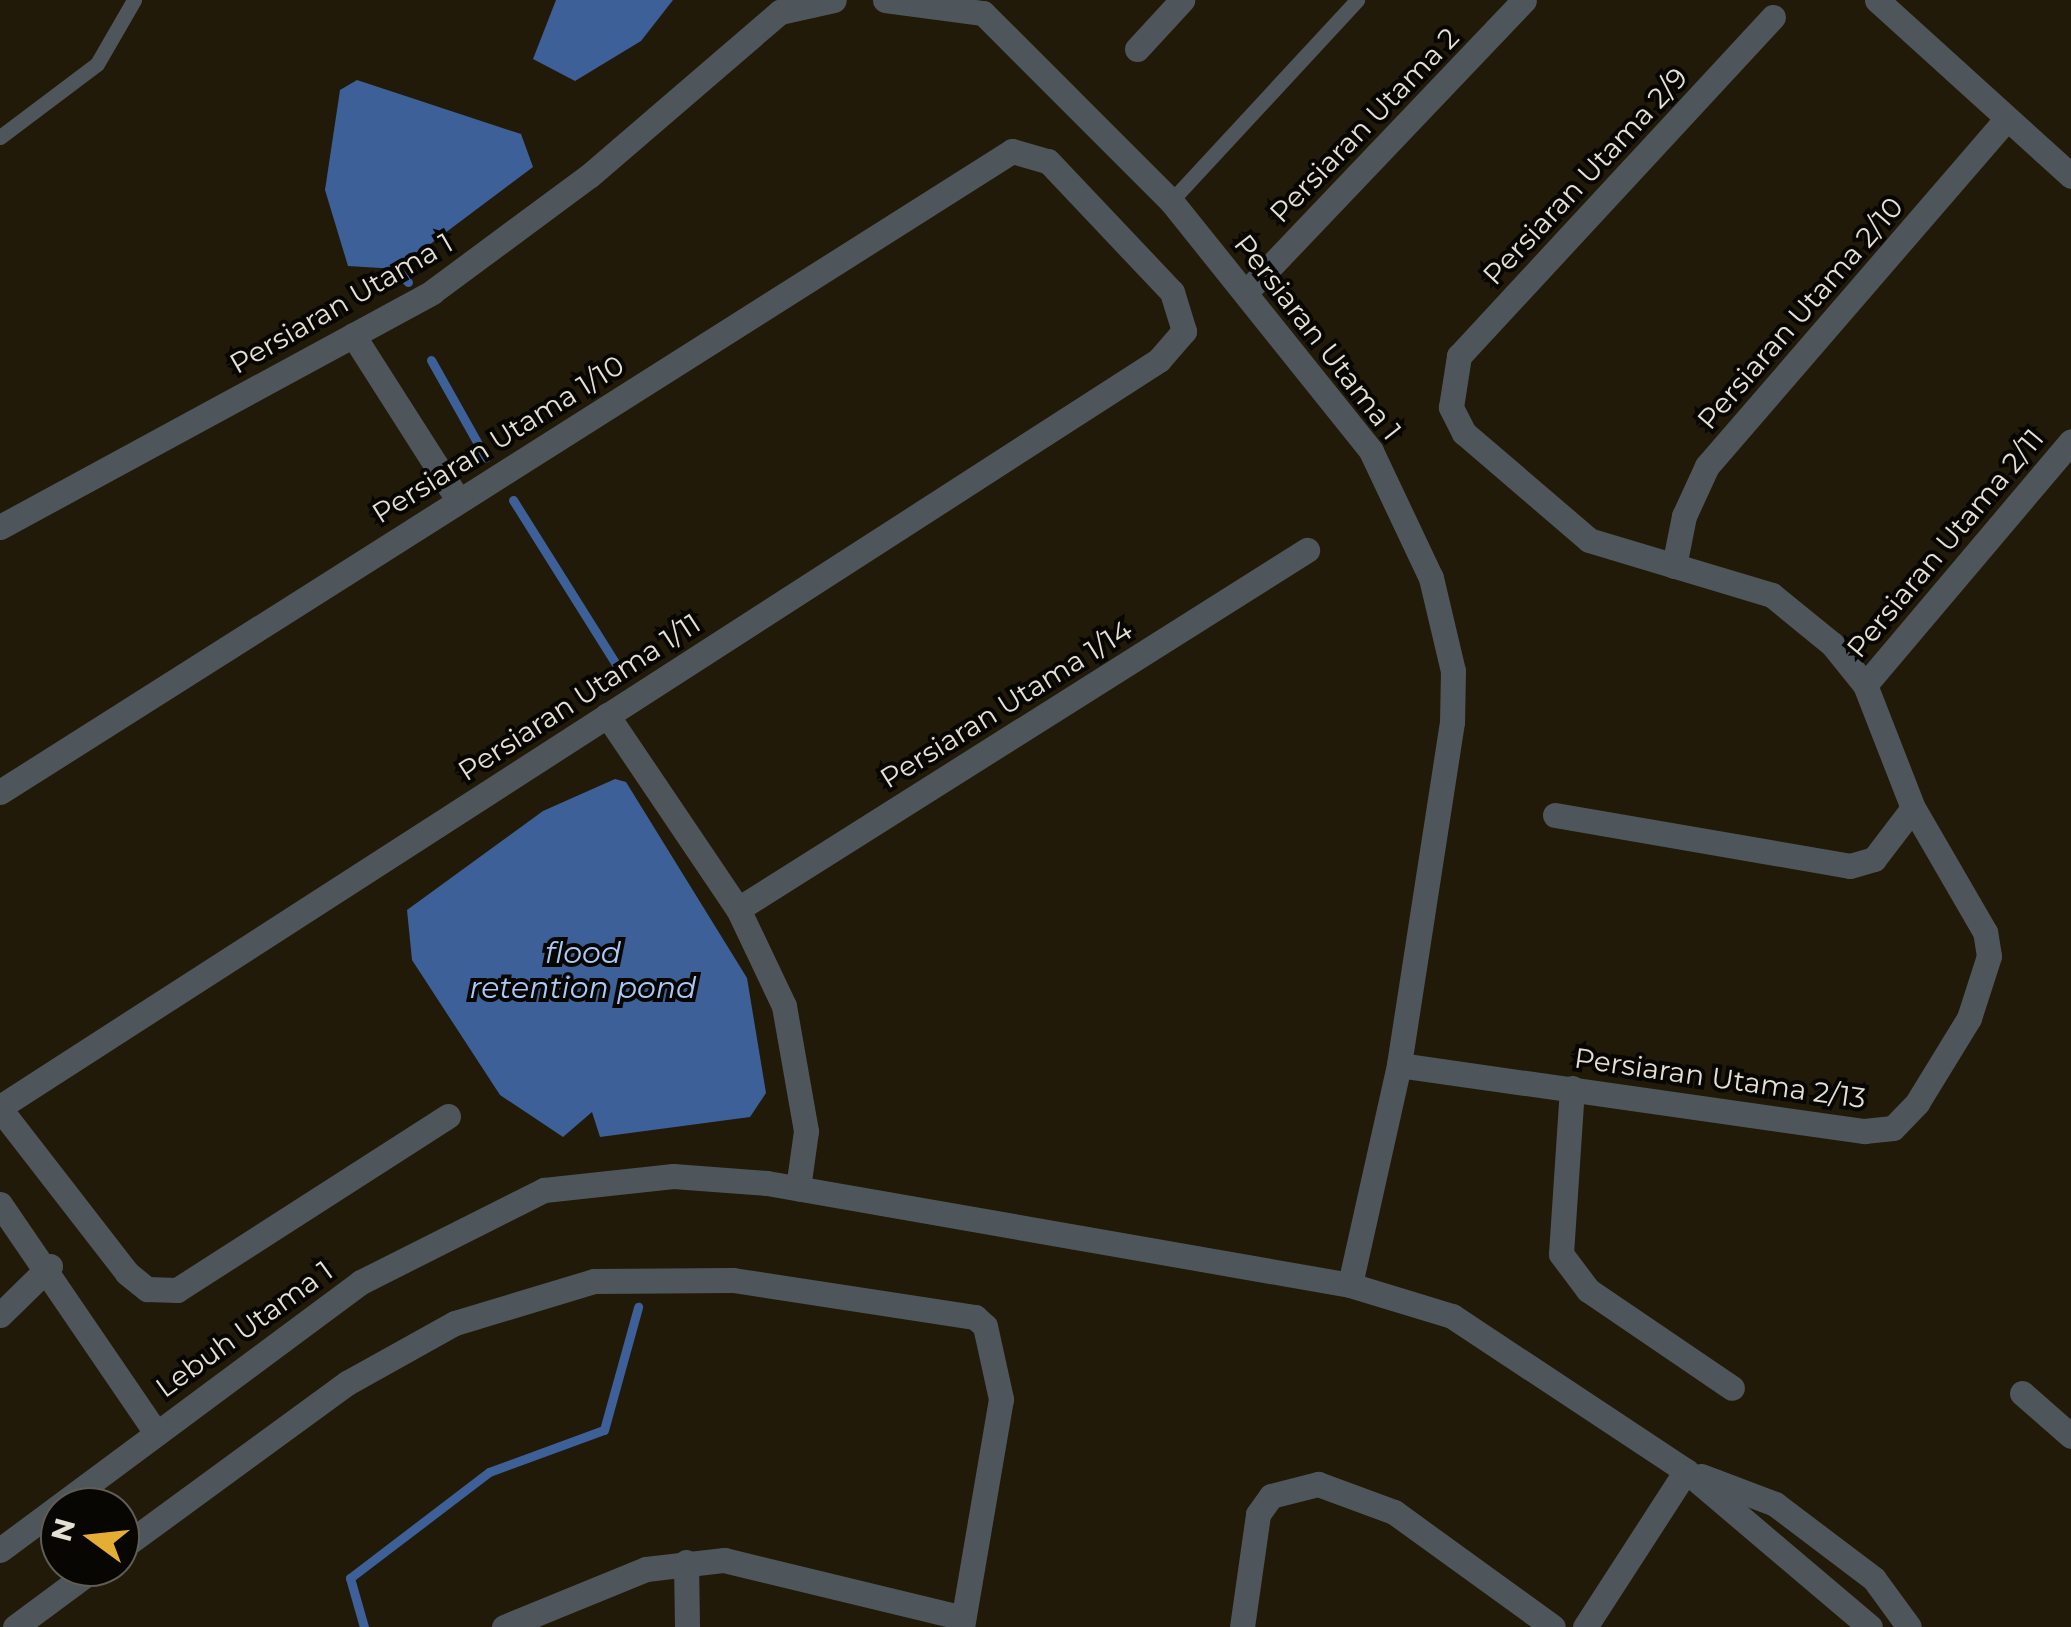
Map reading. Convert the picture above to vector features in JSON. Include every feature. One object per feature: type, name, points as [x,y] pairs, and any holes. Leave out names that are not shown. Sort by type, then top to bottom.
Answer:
[{"type":"street","name":"Persiaran Utama 1","points":[[0,526],[432,292],[590,176],[780,12],[834,0]]},
{"type":"street","name":"Persiaran Utama 1","points":[[886,0],[989,6],[1172,201],[1248,290],[1371,451],[1431,578],[1452,671],[1445,779],[1398,1065],[1350,1285]]},
{"type":"street","points":[[1136,49],[1182,0]]},
{"type":"street","name":"Persiaran Utama 2","points":[[1248,290],[1524,0]]},
{"type":"street","points":[[1888,4],[2008,119],[2068,168]]},
{"type":"street","name":"Persiaran Utama 2/9","points":[[1450,381],[1459,356],[1774,16]]},
{"type":"street","name":"Persiaran Utama 2/10","points":[[1674,566],[1684,516],[1708,466],[2008,119]]},
{"type":"street","name":"Persiaran Utama 1/10","points":[[0,792],[996,158],[1033,151],[1172,292],[1184,331]]},
{"type":"street","name":"Persiaran Utama 1/11","points":[[0,1108],[1158,360],[1184,331]]},
{"type":"street","points":[[353,335],[458,500]]},
{"type":"street","name":"Persiaran Utama 2/13","points":[[1398,1065],[1572,1088],[1788,1124],[1893,1128],[1935,1079],[1989,956],[1971,896],[1913,808],[1865,684],[1772,596],[1589,540],[1464,433],[1450,381]]},
{"type":"street","name":"Persiaran Utama 2/11","points":[[1865,684],[2071,441]]},
{"type":"street","name":"Persiaran Utama 1/14","points":[[738,909],[1307,550]]},
{"type":"street","points":[[606,716],[738,909],[799,1054],[806,1131],[798,1188],[1350,1285],[1492,1337],[1686,1471],[1870,1627]]},
{"type":"street","points":[[1556,816],[1850,866],[1874,860],[1913,808]]},
{"type":"street","points":[[1572,1088],[1561,1254],[1588,1290],[1732,1388]]},
{"type":"street","points":[[0,1108],[147,1288],[194,1285],[448,1116]]},
{"type":"street","name":"Lebuh Utama 1","points":[[0,1550],[155,1431],[361,1282],[544,1190],[673,1176],[798,1188]]},
{"type":"street","points":[[0,1204],[50,1266],[155,1431]]},
{"type":"street","points":[[0,1315],[50,1266]]},
{"type":"street","points":[[140,1535],[405,1348],[594,1282],[733,1280],[976,1317],[997,1358],[1001,1399],[962,1622],[757,1565],[686,1562],[596,1585],[504,1627]]},
{"type":"street","points":[[2022,1393],[2071,1436]]},
{"type":"street","points":[[1584,1627],[1686,1471]]},
{"type":"street","points":[[1686,1471],[1775,1504],[1874,1578],[1908,1627]]},
{"type":"street","points":[[1242,1627],[1258,1514],[1271,1496],[1318,1484],[1394,1512],[1552,1627]]},
{"type":"street","points":[[686,1562],[687,1627]]},
{"type":"street","points":[[14,1627],[69,1587]]},
{"type":"lane","points":[[0,137],[97,64],[134,0]]},
{"type":"lane","points":[[1172,201],[1357,0]]},
{"type":"water","points":[[556,0],[673,0],[641,41],[575,81],[533,59]]},
{"type":"water","points":[[357,80],[521,134],[533,167],[397,269],[348,266],[325,190],[340,90]]},
{"type":"water","name":"flood retention pond","points":[[615,779],[626,782],[747,978],[766,1093],[750,1117],[600,1137],[592,1112],[563,1137],[500,1095],[412,960],[407,910],[543,811]]},
{"type":"waterway","points":[[397,269],[408,282]]},
{"type":"waterway","points":[[431,360],[486,458]]},
{"type":"waterway","points":[[513,500],[621,672]]},
{"type":"waterway","points":[[364,1627],[350,1578],[489,1472],[604,1430],[638,1307]]}]
